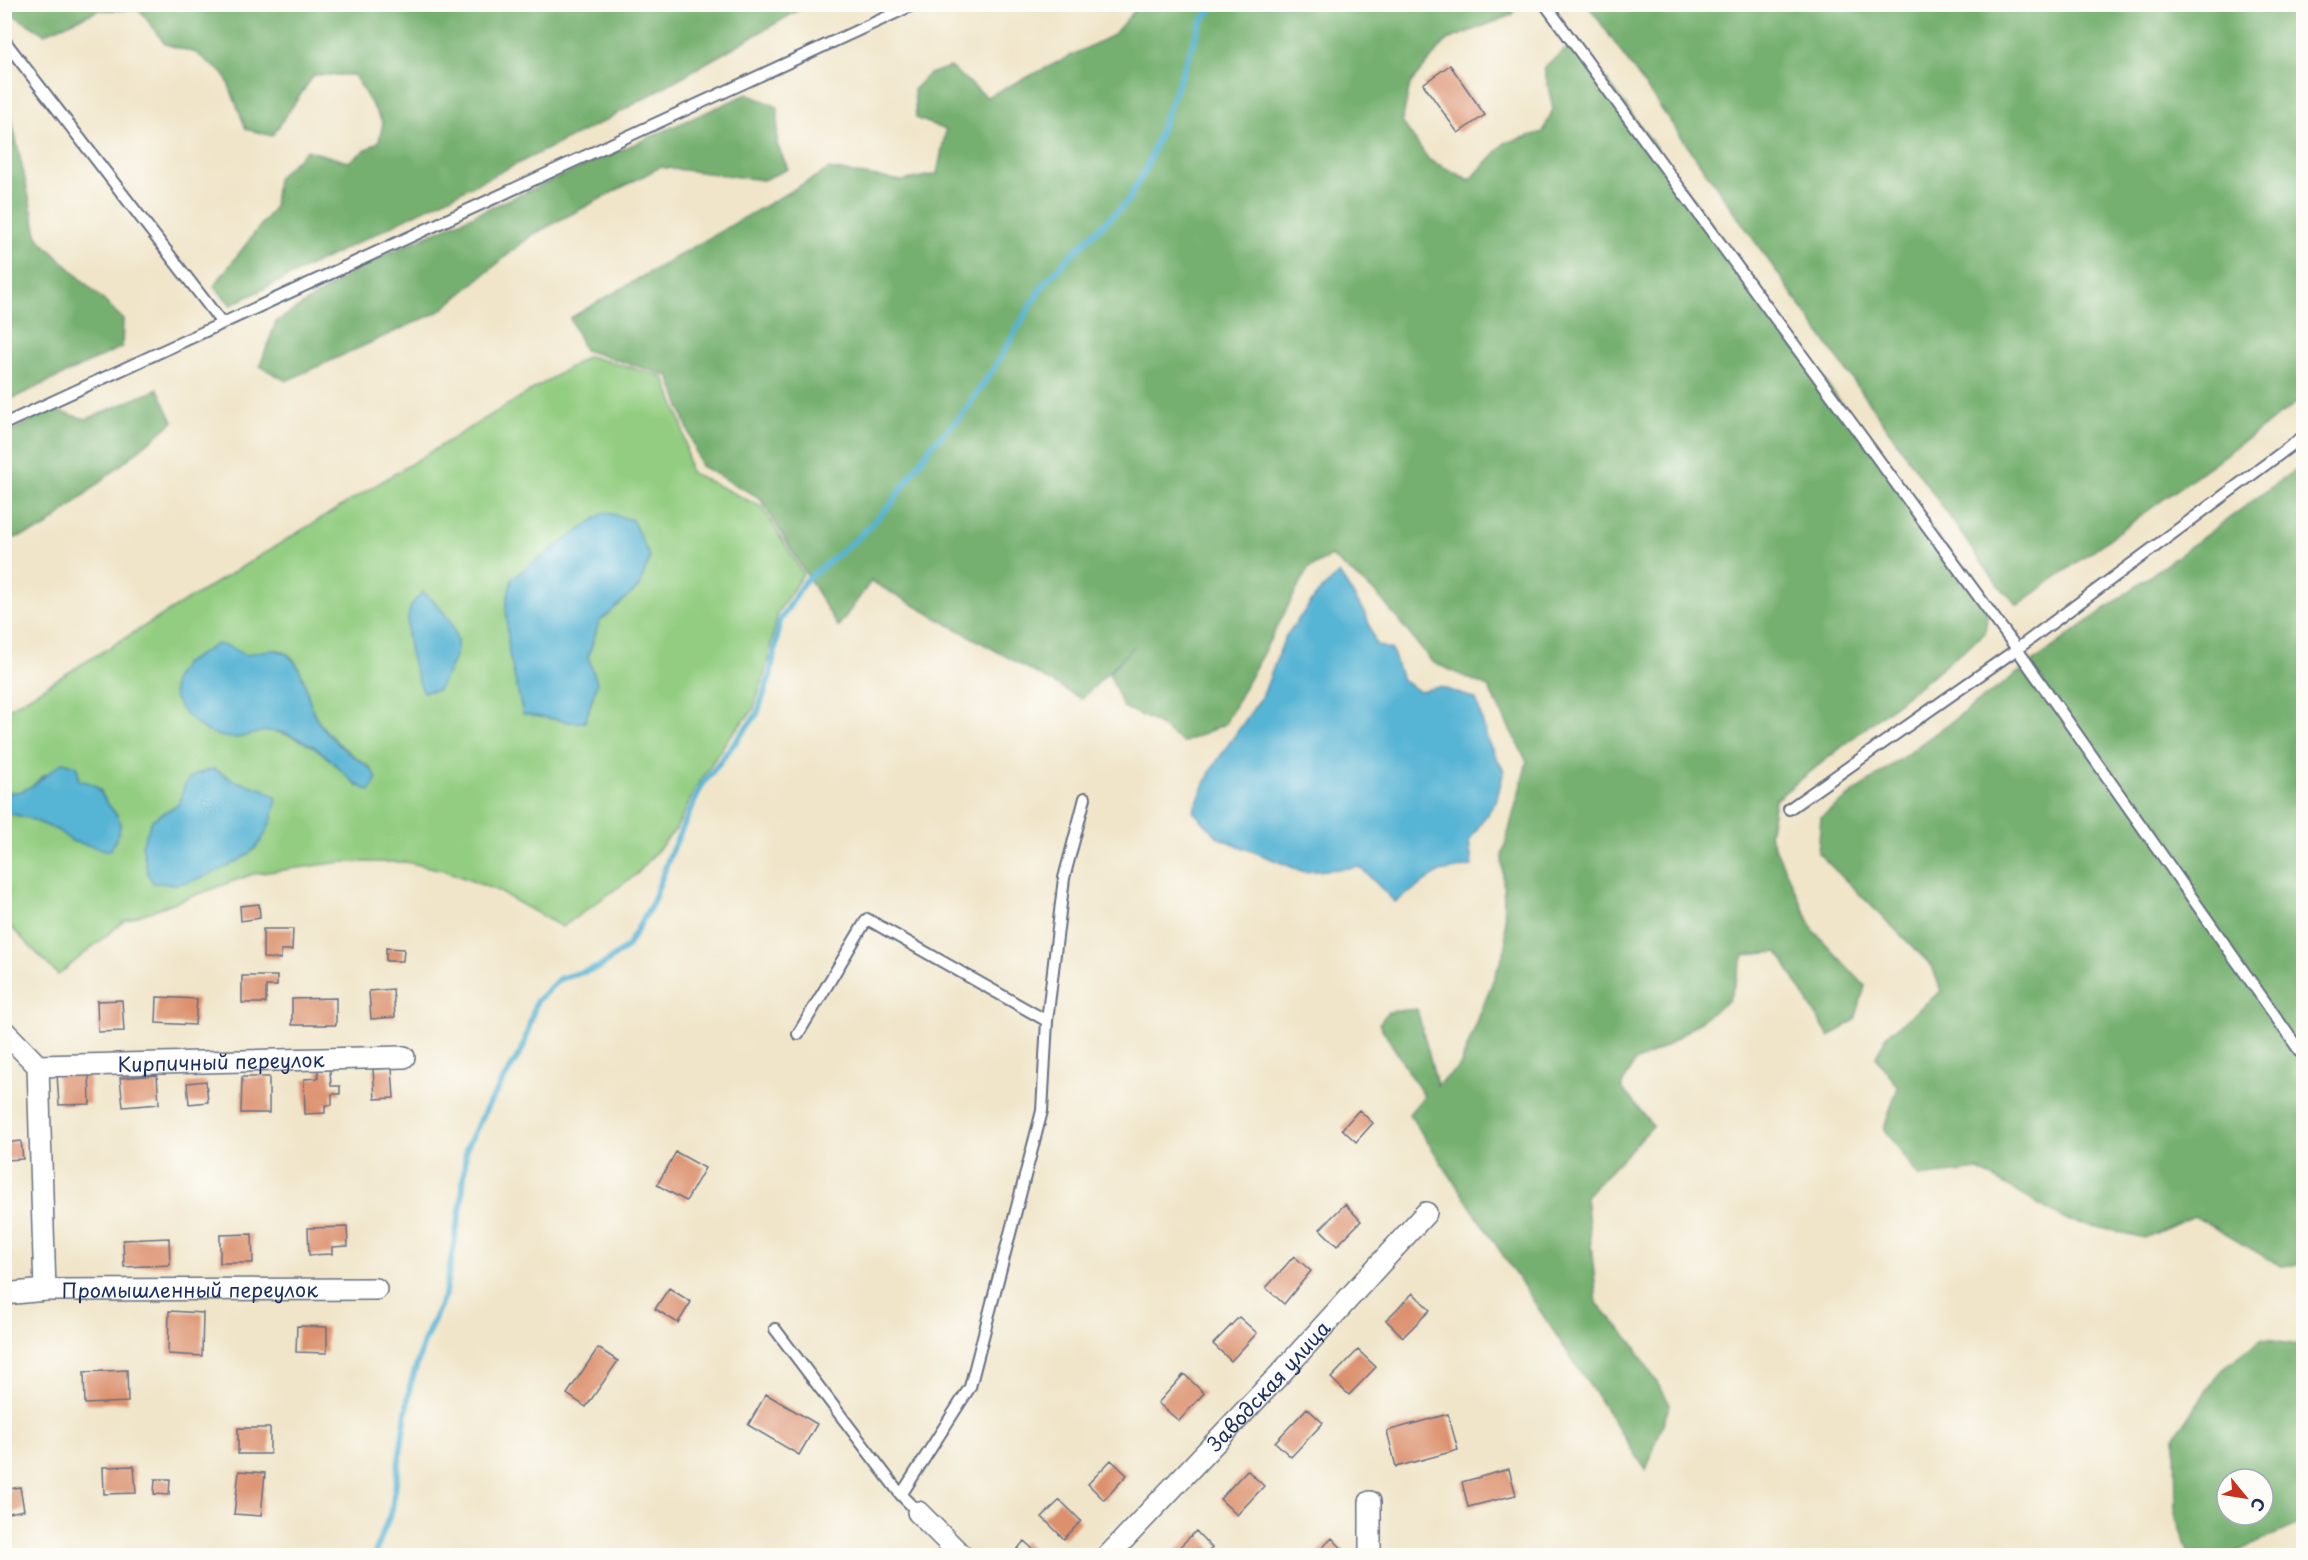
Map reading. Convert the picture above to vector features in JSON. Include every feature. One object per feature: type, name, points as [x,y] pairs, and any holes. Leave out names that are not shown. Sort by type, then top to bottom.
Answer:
[{"type":"street","points":[[4,1031],[38,1066],[45,1290]]},
{"type":"street","name":"Кирпичный переулок","points":[[38,1066],[404,1057]]},
{"type":"street","name":"Заводская улица","points":[[1108,1556],[1280,1374],[1426,1213]]},
{"type":"street","name":"Промышленный переулок","points":[[4,1294],[45,1290],[376,1289]]},
{"type":"street","points":[[1370,1502],[1370,1556]]},
{"type":"street","points":[[918,1512],[962,1556]]},
{"type":"lane","points":[[4,424],[915,4]]},
{"type":"lane","points":[[1545,4],[2017,649],[2304,1057]]},
{"type":"lane","points":[[4,40],[222,323]]},
{"type":"lane","points":[[1789,809],[2017,649],[2304,436]]},
{"type":"lane","points":[[901,1495],[970,1387],[1042,1111],[1047,1021],[1064,878],[1085,798]]},
{"type":"lane","points":[[798,1035],[867,920],[1047,1021]]},
{"type":"lane","points":[[775,1329],[901,1495],[918,1512]]},
{"type":"green space","points":[[4,5],[808,5],[606,120],[231,305],[214,286],[274,208],[277,178],[307,150],[348,162],[379,141],[383,123],[354,75],[314,75],[272,136],[246,129],[225,75],[196,53],[165,44],[140,10],[99,10],[44,34],[5,10]]},
{"type":"green space","points":[[1136,5],[1515,5],[1512,15],[1447,40],[1410,84],[1402,122],[1429,160],[1470,180],[1505,143],[1543,132],[1553,109],[1544,67],[1578,40],[1988,606],[1985,633],[1775,800],[1769,835],[1814,931],[1865,986],[1855,1020],[1829,1037],[1778,952],[1744,955],[1729,1000],[1666,1046],[1635,1062],[1621,1087],[1653,1126],[1586,1196],[1597,1303],[1632,1342],[1670,1404],[1646,1470],[1409,1114],[1424,1096],[1379,1024],[1388,1012],[1417,1009],[1437,1085],[1460,1066],[1506,947],[1502,856],[1527,762],[1488,687],[1432,662],[1378,595],[1331,556],[1308,569],[1225,724],[1183,743],[1155,722],[1123,707],[1109,673],[1134,646],[1082,699],[871,581],[838,627],[760,498],[701,466],[669,376],[584,350],[570,318],[829,169],[902,181],[937,174],[946,130],[916,118],[914,89],[929,74],[950,67],[987,97],[1113,35],[1136,9]]},
{"type":"green space","points":[[1588,5],[2303,5],[2303,398],[2018,605],[1997,584]]},
{"type":"green space","points":[[747,94],[778,107],[777,144],[788,169],[763,180],[660,167],[532,235],[440,311],[286,381],[260,366],[276,322],[368,262]]},
{"type":"green space","points":[[4,113],[11,117],[38,238],[123,319],[122,347],[5,402]]},
{"type":"green space","points":[[588,356],[664,377],[682,425],[690,472],[762,507],[803,574],[778,612],[765,674],[753,710],[727,740],[696,788],[676,829],[637,874],[562,927],[498,891],[443,870],[406,862],[342,862],[253,874],[124,921],[58,975],[5,921],[4,813],[26,817],[57,830],[72,841],[91,846],[118,816],[106,802],[100,789],[79,781],[45,774],[27,789],[11,793],[5,792],[5,711]],"holes":[[[650,557],[639,587],[599,622],[588,657],[597,683],[585,722],[523,714]],[[423,592],[448,618],[456,635],[456,651],[438,690],[411,647],[407,635]],[[217,644],[245,655],[276,650],[289,654],[300,671],[314,714],[319,722],[343,747],[371,768],[358,787],[339,767],[314,747],[291,736],[269,730],[249,735],[184,664]],[[214,769],[235,781],[263,789],[236,862],[195,878],[153,883],[145,859],[152,820],[179,804]]]},
{"type":"green space","points":[[158,389],[173,422],[43,529],[5,541],[5,434],[51,410],[87,419]]},
{"type":"green space","points":[[2303,464],[2303,1264],[2281,1266],[2194,1216],[2145,1238],[2066,1220],[1979,1170],[1919,1177],[1884,1128],[1898,1087],[1876,1057],[1887,1035],[1941,991],[1932,966],[1818,853],[1821,817]]},
{"type":"green space","points":[[2261,1339],[2303,1346],[2303,1522],[2229,1555],[2189,1555],[2176,1517],[2175,1436],[2221,1370]]},
{"type":"water","points":[[605,512],[632,520],[650,557],[639,587],[599,622],[588,657],[597,683],[585,722],[523,714],[509,653],[506,606],[512,578]]},
{"type":"water","points":[[1339,573],[1366,615],[1376,645],[1392,650],[1402,680],[1419,691],[1440,687],[1476,699],[1488,742],[1504,771],[1496,801],[1469,841],[1472,866],[1440,872],[1395,902],[1360,867],[1304,872],[1219,838],[1193,811],[1212,768],[1263,695],[1285,637],[1318,593]]},
{"type":"water","points":[[423,592],[441,609],[451,623],[457,647],[452,664],[438,690],[423,692],[412,661],[407,628],[412,605]]},
{"type":"water","points":[[217,644],[231,647],[245,655],[273,650],[289,656],[300,670],[317,720],[331,737],[367,766],[377,778],[370,791],[354,782],[321,751],[292,736],[281,732],[266,731],[238,738],[225,737],[216,735],[192,721],[175,699],[173,681],[184,664]]},
{"type":"water","points":[[63,762],[77,766],[79,781],[94,785],[118,818],[119,830],[110,851],[72,841],[57,830],[26,817],[5,813],[5,792],[22,791],[29,788]]},
{"type":"water","points":[[214,769],[235,781],[263,789],[277,798],[264,835],[251,852],[208,875],[177,884],[153,883],[148,874],[142,845],[152,820],[179,804],[189,779],[198,773]]},
{"type":"building","points":[[1450,65],[1485,115],[1458,133],[1423,84]]},
{"type":"building","points":[[259,904],[260,918],[241,921],[240,906]]},
{"type":"building","points":[[263,929],[293,929],[292,950],[281,950],[281,959],[263,958]]},
{"type":"building","points":[[386,948],[404,949],[403,961],[386,961]]},
{"type":"building","points":[[242,976],[277,976],[277,986],[266,986],[266,1003],[242,1003]]},
{"type":"building","points":[[393,989],[395,1017],[371,1019],[369,991]]},
{"type":"building","points":[[157,997],[197,999],[195,1025],[156,1023]]},
{"type":"building","points":[[336,998],[336,1025],[292,1025],[292,999]]},
{"type":"building","points":[[122,1000],[124,1031],[98,1032],[97,1001]]},
{"type":"building","points":[[392,1068],[394,1098],[375,1099],[373,1069]]},
{"type":"building","points":[[318,1070],[330,1070],[331,1086],[340,1086],[340,1094],[332,1094],[332,1105],[325,1105],[325,1113],[305,1114],[304,1079],[318,1078]]},
{"type":"building","points":[[89,1072],[90,1104],[59,1105],[57,1074]]},
{"type":"building","points":[[157,1075],[159,1104],[123,1107],[120,1078]]},
{"type":"building","points":[[242,1077],[269,1077],[269,1113],[241,1113]]},
{"type":"building","points":[[206,1081],[208,1102],[189,1104],[187,1083]]},
{"type":"building","points":[[1359,1110],[1373,1123],[1356,1142],[1342,1129]]},
{"type":"building","points":[[21,1141],[23,1159],[4,1160],[4,1143]]},
{"type":"building","points":[[676,1152],[705,1168],[686,1201],[657,1185]]},
{"type":"building","points":[[1345,1204],[1361,1221],[1337,1246],[1320,1229]]},
{"type":"building","points":[[347,1227],[348,1246],[332,1247],[332,1254],[309,1255],[308,1228]]},
{"type":"building","points":[[252,1234],[253,1263],[220,1263],[220,1235]]},
{"type":"building","points":[[169,1238],[170,1265],[124,1267],[123,1240]]},
{"type":"building","points":[[1294,1256],[1311,1271],[1284,1304],[1266,1288]]},
{"type":"building","points":[[669,1288],[691,1302],[678,1323],[655,1309]]},
{"type":"building","points":[[1413,1293],[1430,1310],[1403,1337],[1386,1320]]},
{"type":"building","points":[[169,1311],[203,1313],[202,1356],[168,1354]]},
{"type":"building","points":[[1239,1317],[1257,1333],[1231,1361],[1213,1344]]},
{"type":"building","points":[[297,1326],[327,1327],[327,1353],[296,1352]]},
{"type":"building","points":[[598,1348],[618,1361],[586,1407],[567,1394]]},
{"type":"building","points":[[1358,1350],[1376,1367],[1349,1395],[1331,1378]]},
{"type":"building","points":[[127,1370],[128,1402],[85,1404],[84,1372]]},
{"type":"building","points":[[1184,1374],[1204,1393],[1179,1421],[1158,1403]]},
{"type":"building","points":[[766,1394],[817,1424],[799,1455],[748,1425]]},
{"type":"building","points":[[1307,1408],[1323,1423],[1291,1457],[1275,1442]]},
{"type":"building","points":[[1448,1414],[1458,1450],[1396,1467],[1387,1431]]},
{"type":"building","points":[[238,1428],[270,1428],[270,1454],[238,1454]]},
{"type":"building","points":[[1111,1460],[1127,1475],[1104,1500],[1088,1484]]},
{"type":"building","points":[[134,1466],[136,1493],[104,1494],[103,1467]]},
{"type":"building","points":[[1509,1469],[1516,1495],[1468,1507],[1462,1482]]},
{"type":"building","points":[[1247,1470],[1264,1486],[1237,1515],[1220,1499]]},
{"type":"building","points":[[239,1471],[265,1473],[261,1516],[234,1514]]},
{"type":"building","points":[[155,1479],[170,1479],[169,1495],[154,1494]]},
{"type":"building","points":[[20,1487],[24,1510],[4,1514],[4,1490]]},
{"type":"building","points":[[1060,1500],[1081,1521],[1064,1539],[1042,1517]]},
{"type":"building","points":[[1196,1531],[1212,1548],[1204,1556],[1170,1556]]},
{"type":"building","points":[[1332,1538],[1349,1556],[1314,1556]]},
{"type":"building","points":[[1024,1541],[1041,1556],[1012,1556]]},
{"type":"waterway","points":[[374,1556],[392,1509],[410,1386],[424,1342],[445,1294],[462,1199],[466,1149],[487,1107],[523,1048],[536,1002],[559,979],[600,967],[627,947],[653,902],[670,855],[702,785],[757,714],[770,676],[780,621],[804,582],[859,537],[892,503],[931,446],[962,415],[994,368],[1041,288],[1069,257],[1127,202],[1146,169],[1201,22],[1215,4]]}]
